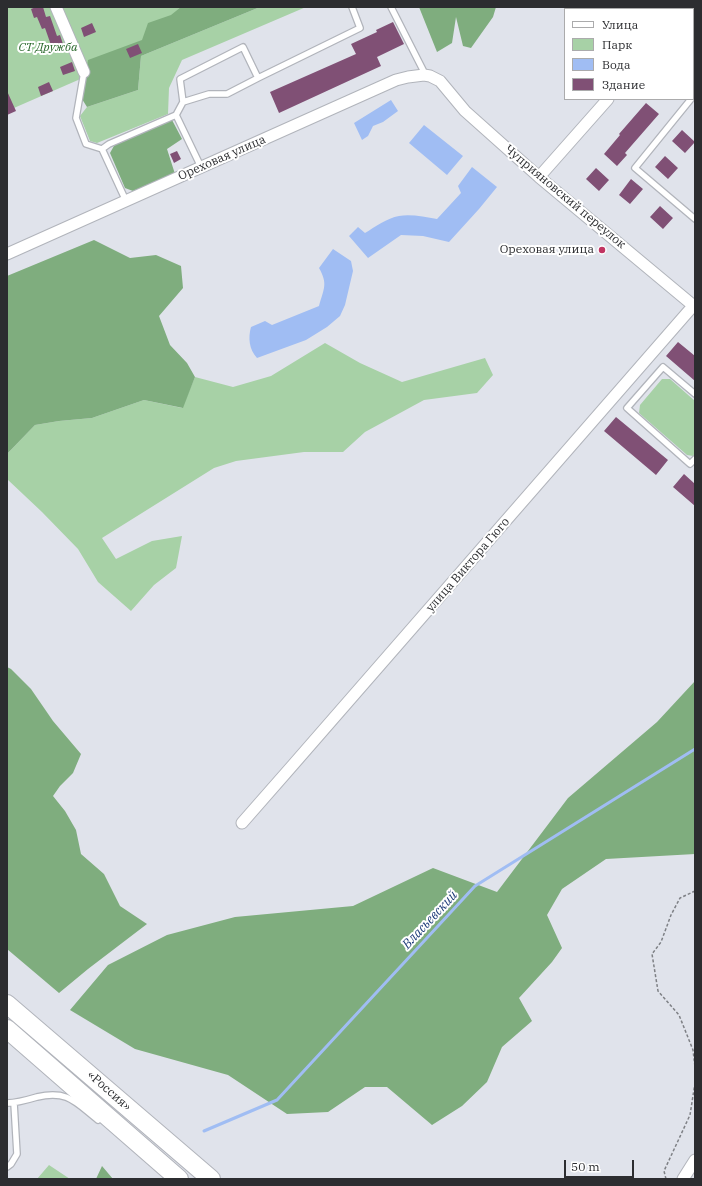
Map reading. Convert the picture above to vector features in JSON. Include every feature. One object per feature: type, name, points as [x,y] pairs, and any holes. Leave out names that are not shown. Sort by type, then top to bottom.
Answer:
[{"type":"highway","name":"«Россия»","points":[[7,1004],[211,1179]]},
{"type":"highway","name":"«Россия»","points":[[7,1029],[144,1153],[179,1179]]},
{"type":"street","points":[[56,7],[84,72]]},
{"type":"street","name":"Ореховая улица","points":[[7,254],[396,80],[408,76],[424,75],[440,81]]},
{"type":"street","name":"Чуприяновский переулок","points":[[440,81],[465,111],[539,177],[694,307]]},
{"type":"street","points":[[539,177],[607,100]]},
{"type":"street","name":"улица Виктора Гюго","points":[[242,824],[318,739],[416,624],[694,307]]},
{"type":"street","points":[[683,1179],[695,1160]]},
{"type":"lane","points":[[183,102],[209,94],[227,94],[360,28],[352,7]]},
{"type":"lane","points":[[391,7],[424,70],[424,75]]},
{"type":"lane","points":[[102,149],[109,144],[176,115],[183,102],[180,79],[243,47],[258,78]]},
{"type":"lane","points":[[84,72],[76,118],[86,144],[102,149],[126,201]]},
{"type":"lane","points":[[690,100],[635,168],[695,219]]},
{"type":"lane","points":[[176,115],[201,167]]},
{"type":"lane","points":[[695,394],[663,367],[627,408],[690,464],[695,459]]},
{"type":"lane","points":[[7,1103],[14,1103],[54,1094],[70,1098],[103,1124]]},
{"type":"lane","points":[[7,1167],[11,1164],[17,1154],[14,1103]]},
{"type":"path","points":[[695,891],[680,898],[671,915],[661,942],[652,954],[658,991],[679,1015],[693,1050],[695,1067]]},
{"type":"path","points":[[666,1179],[664,1172],[690,1115],[695,1083]]},
{"type":"green space","name":"СТ Дружба","points":[[7,7],[234,7],[85,77],[7,111]]},
{"type":"green space","points":[[181,7],[260,7],[141,56],[138,90],[87,107],[82,99],[88,60],[142,40],[148,23],[171,15]]},
{"type":"green space","points":[[260,7],[306,7],[182,60],[169,88],[168,114],[97,143],[90,141],[80,116],[87,107],[138,90],[141,56]]},
{"type":"green space","points":[[419,7],[496,7],[493,17],[471,48],[463,46],[456,17],[452,43],[437,52]]},
{"type":"green space","points":[[172,120],[182,139],[167,149],[175,174],[133,191],[125,188],[110,153],[115,144]]},
{"type":"green space","points":[[94,240],[130,258],[156,255],[181,266],[183,288],[159,316],[170,345],[187,363],[195,377],[183,408],[144,400],[92,418],[35,425],[7,454],[7,276]]},
{"type":"green space","points":[[325,343],[360,363],[402,382],[485,358],[493,375],[477,393],[424,400],[365,432],[343,452],[304,452],[236,461],[214,468],[102,538],[116,559],[152,541],[182,536],[176,568],[154,585],[131,611],[98,582],[78,549],[7,479],[7,454],[35,425],[92,418],[144,400],[182,408],[195,377],[233,387],[271,376]]},
{"type":"green space","points":[[662,379],[670,379],[695,401],[695,453],[693,456],[687,455],[639,413],[640,405]]},
{"type":"green space","points":[[7,667],[11,669],[31,689],[53,721],[81,754],[73,773],[60,786],[53,796],[65,811],[76,830],[81,854],[104,874],[120,906],[147,924],[59,993],[7,949]]},
{"type":"green space","points":[[695,681],[695,854],[606,859],[562,889],[547,915],[562,948],[552,962],[519,998],[532,1021],[502,1047],[487,1082],[462,1106],[432,1125],[387,1087],[365,1087],[328,1112],[287,1114],[228,1075],[135,1049],[70,1010],[108,965],[167,935],[235,917],[353,906],[433,868],[497,892],[568,798],[657,722]]},
{"type":"green space","points":[[49,1165],[70,1179],[37,1179]]},
{"type":"green space","points":[[102,1166],[113,1179],[96,1179]]},
{"type":"water","points":[[391,100],[398,111],[383,122],[373,126],[368,136],[362,140],[354,123]]},
{"type":"water","points":[[424,125],[463,156],[447,175],[409,143]]},
{"type":"water","points":[[472,167],[497,187],[449,242],[423,236],[401,235],[368,258],[349,236],[358,227],[365,233],[386,221],[404,215],[437,219],[461,193],[458,186]]},
{"type":"water","points":[[333,249],[351,261],[353,271],[345,305],[340,316],[327,327],[306,340],[257,358],[252,351],[250,343],[251,327],[265,321],[272,325],[319,306],[324,290],[324,278],[319,268]]},
{"type":"building","points":[[43,7],[46,17],[50,16],[57,36],[60,35],[63,44],[52,48],[45,28],[42,29],[37,17],[34,18],[31,9]]},
{"type":"building","points":[[393,22],[404,44],[377,57],[381,66],[279,113],[270,92],[356,54],[351,44],[377,32],[376,30]]},
{"type":"building","points":[[92,23],[96,32],[84,37],[81,28]]},
{"type":"building","points":[[138,44],[142,53],[130,58],[126,49]]},
{"type":"building","points":[[72,62],[75,71],[63,75],[60,67]]},
{"type":"building","points":[[49,82],[53,91],[41,96],[38,87]]},
{"type":"building","points":[[7,91],[16,111],[7,115]]},
{"type":"building","points":[[646,103],[659,114],[625,153],[627,155],[617,166],[604,154]]},
{"type":"building","points":[[682,130],[695,142],[685,153],[672,141]]},
{"type":"building","points":[[177,151],[181,159],[174,163],[170,154]]},
{"type":"building","points":[[665,156],[678,168],[668,179],[655,167]]},
{"type":"building","points":[[596,168],[609,180],[599,191],[586,179]]},
{"type":"building","points":[[631,179],[643,189],[630,204],[619,195]]},
{"type":"building","points":[[660,206],[673,218],[663,229],[650,217]]},
{"type":"building","points":[[678,342],[695,356],[695,381],[666,356]]},
{"type":"building","points":[[616,417],[668,460],[656,475],[604,431]]},
{"type":"building","points":[[684,474],[695,484],[695,506],[673,487]]},
{"type":"waterway","name":"Власьевский","points":[[204,1131],[277,1100],[475,886],[695,749]]},
{"type":"place","name":"Ореховая улица","points":[[602,250]]}]
